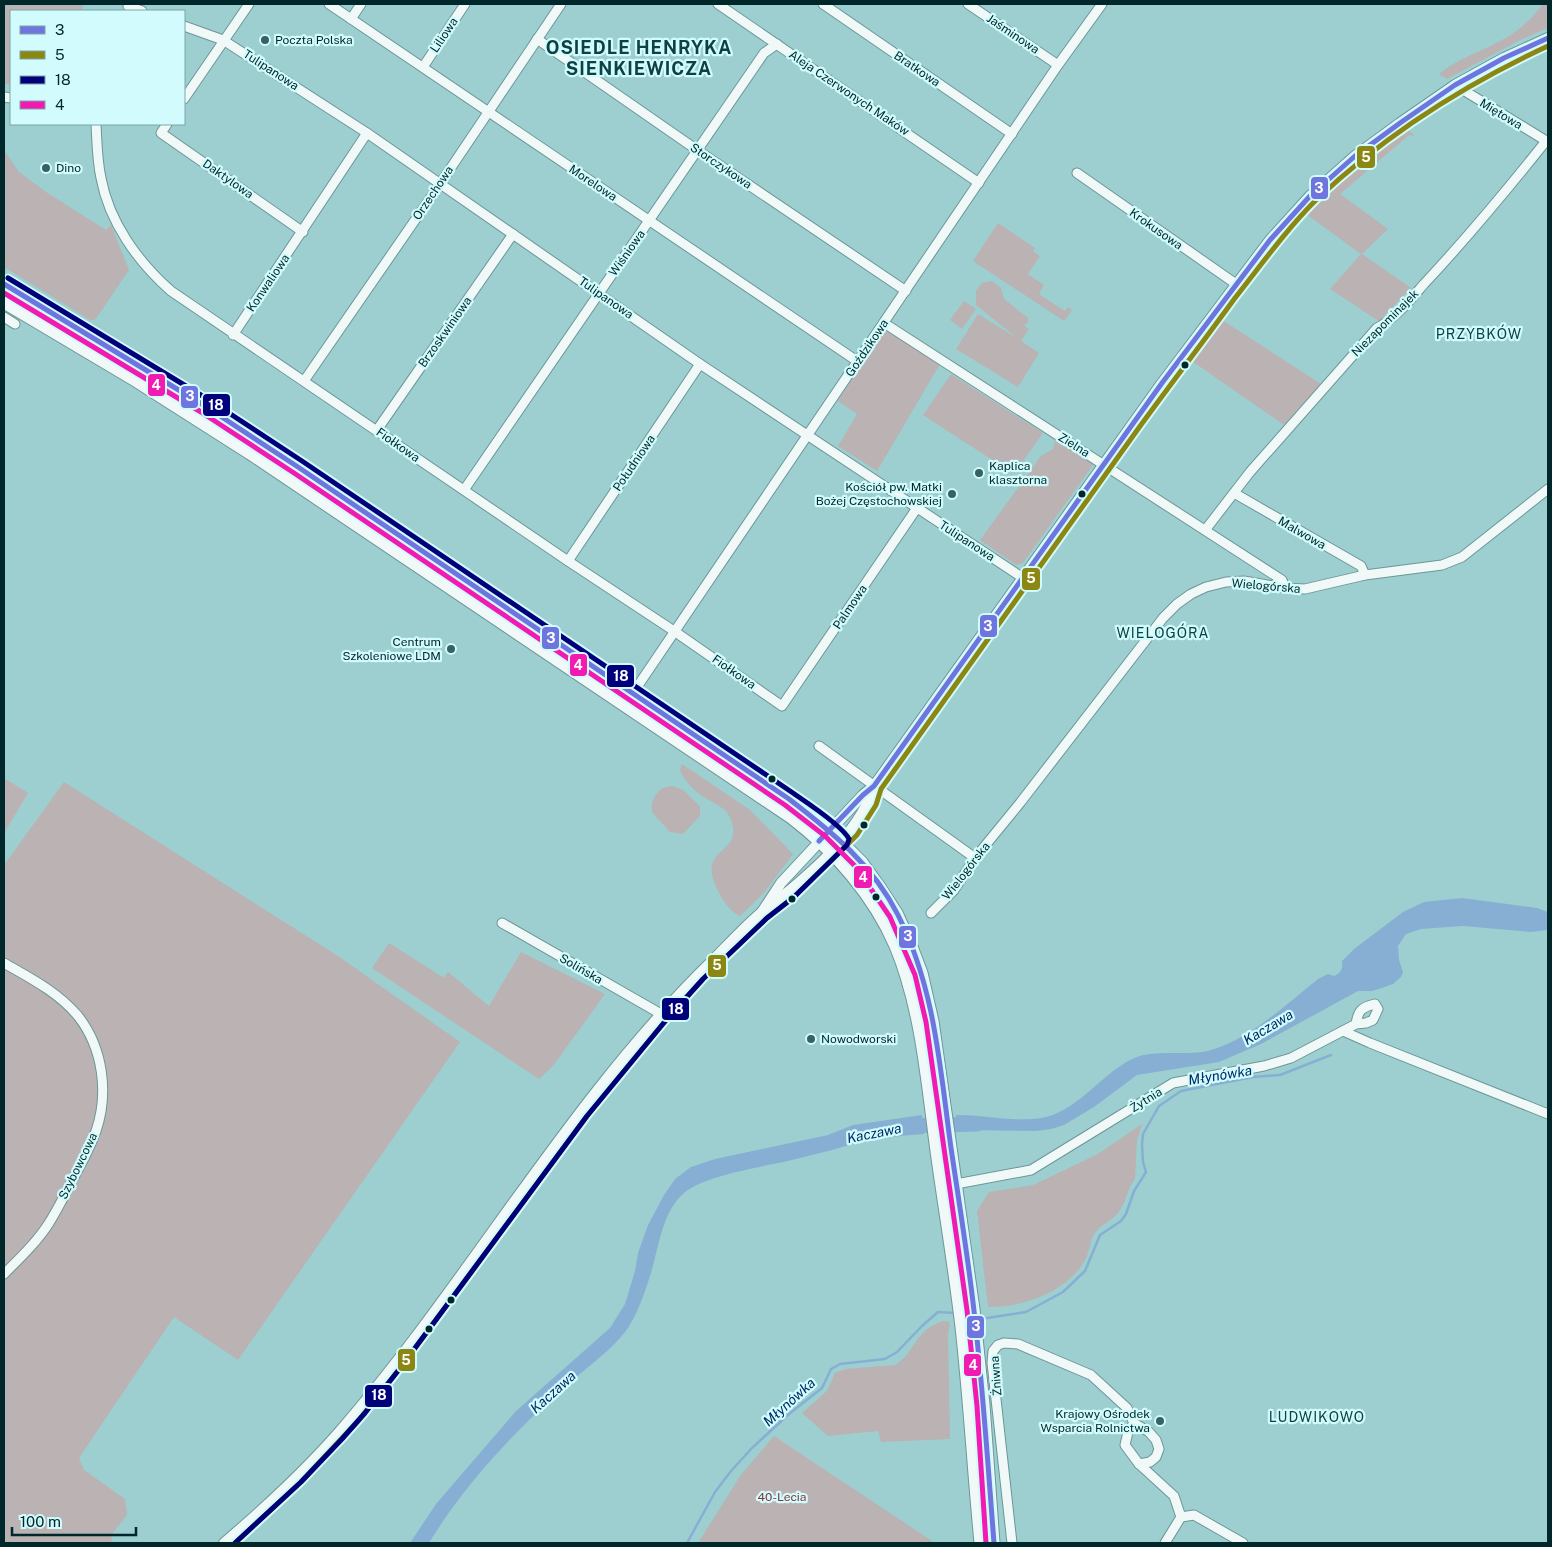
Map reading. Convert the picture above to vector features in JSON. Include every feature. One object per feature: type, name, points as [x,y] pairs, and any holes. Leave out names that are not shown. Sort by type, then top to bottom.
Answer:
[{"type":"main road","points":[[4,284],[205,406],[298,467],[788,799],[842,840],[862,862],[897,913],[922,973],[929,1001],[974,1309],[986,1425],[994,1543]]},
{"type":"main road","points":[[4,303],[137,382],[250,454],[791,818],[830,852],[861,889],[894,945],[906,975],[913,1006],[929,1099],[961,1326],[980,1543]]},
{"type":"street","points":[[185,97],[249,4]]},
{"type":"street","name":"Morelowa","points":[[329,4],[857,361]]},
{"type":"street","points":[[351,19],[361,4]]},
{"type":"street","name":"Liliowa","points":[[423,67],[465,4]]},
{"type":"street","name":"Orzechowa","points":[[304,381],[561,4]]},
{"type":"street","name":"Aleja Czerwonych Maków","points":[[718,4],[979,183]]},
{"type":"street","name":"Bratkowa","points":[[823,4],[1012,134]]},
{"type":"street","name":"Jaśminowa","points":[[968,4],[1058,65]]},
{"type":"street","name":"Goździkowa","points":[[633,693],[1058,65],[1102,4]]},
{"type":"street","name":"Tulipanowa","points":[[185,26],[223,40],[367,133],[700,364],[1023,578]]},
{"type":"street","points":[[762,912],[781,883],[863,795],[874,786],[1104,464],[1270,240],[1310,196],[1355,156],[1454,85],[1504,58],[1548,38]]},
{"type":"street","name":"Storczykowa","points":[[537,39],[906,291]]},
{"type":"street","name":"Wiśniowa","points":[[464,490],[764,53],[777,44]]},
{"type":"street","name":"Miętowa","points":[[1454,85],[1547,142]]},
{"type":"street","name":"Fiołkowa","points":[[96,125],[101,180],[108,201],[141,262],[171,291],[233,335],[377,430],[782,706]]},
{"type":"street","name":"Daktylowa","points":[[166,125],[161,132],[303,232]]},
{"type":"street","name":"Konwaliowa","points":[[233,335],[367,133]]},
{"type":"street","name":"Niezapominajek","points":[[1206,529],[1250,472],[1377,328],[1390,322],[1446,262],[1547,142]]},
{"type":"street","name":"Krokusowa","points":[[1076,173],[1236,284]]},
{"type":"street","name":"Brzoskwiniowa","points":[[377,430],[512,234]]},
{"type":"street","points":[[4,317],[15,324]]},
{"type":"street","name":"Zielna","points":[[884,322],[1206,529],[1282,580],[1285,588]]},
{"type":"street","name":"Południowa","points":[[568,561],[700,364]]},
{"type":"street","name":"Wielogórska","points":[[931,914],[954,890],[975,858],[1020,804],[1163,618],[1176,604],[1206,587],[1226,582],[1244,581],[1285,588],[1306,589],[1365,575],[1442,565],[1462,557],[1548,489]]},
{"type":"street","name":"Malwowa","points":[[1234,493],[1361,566],[1365,575]]},
{"type":"street","name":"Palmowa","points":[[782,706],[917,508]]},
{"type":"street","points":[[819,746],[975,858]]},
{"type":"street","points":[[224,1543],[290,1482],[338,1433],[401,1355],[582,1111],[661,1014],[698,974],[762,912],[789,892],[852,830],[869,802],[874,786]]},
{"type":"street","name":"Solińska","points":[[502,923],[661,1014]]},
{"type":"street","name":"Szybowcowa","points":[[4,963],[56,995],[77,1015],[92,1040],[100,1065],[103,1087],[96,1131],[76,1173],[49,1223],[4,1274]]},
{"type":"street","name":"Żytnia","points":[[956,1184],[1031,1170],[1173,1083],[1264,1066],[1291,1058],[1356,1024]]},
{"type":"street","points":[[1344,1031],[1548,1114]]},
{"type":"street","name":"Żniwna","points":[[1012,1543],[992,1363],[993,1351],[998,1345],[1004,1343],[1018,1344],[1091,1375],[1127,1408],[1134,1423],[1149,1432],[1156,1440],[1159,1449],[1156,1457],[1150,1462],[1139,1464]]},
{"type":"street","points":[[1134,1423],[1128,1432],[1125,1445],[1139,1464],[1174,1496],[1181,1516],[1165,1543]]},
{"type":"street","points":[[1181,1516],[1194,1515],[1243,1543]]},
{"type":"green space","points":[[4,4],[84,4],[81,10],[10,10],[10,85],[4,84]]},
{"type":"green space","points":[[1543,4],[1548,4],[1548,28],[1520,40],[1447,79],[1439,74],[1460,60],[1511,35],[1528,21]]},
{"type":"green space","points":[[1409,131],[1415,136],[1409,135],[1340,194],[1388,229],[1362,254],[1411,288],[1379,321],[1330,289],[1361,254],[1306,214],[1369,155],[1396,136]]},
{"type":"green space","points":[[4,150],[19,172],[46,192],[106,230],[111,225],[129,270],[95,320],[90,320],[4,267]]},
{"type":"green space","points":[[998,223],[1035,248],[1033,251],[1040,256],[1028,274],[1044,285],[1039,294],[1065,311],[1068,307],[1072,310],[1064,321],[973,261]]},
{"type":"green space","points":[[992,281],[1001,288],[1004,299],[1028,318],[1028,322],[1024,326],[1029,329],[1021,341],[1039,353],[1018,387],[956,349],[978,314],[1017,338],[976,305],[976,291],[982,283]]},
{"type":"green space","points":[[964,301],[976,309],[962,329],[950,320]]},
{"type":"green space","points":[[1219,318],[1321,384],[1284,425],[1189,359]]},
{"type":"green space","points":[[885,331],[892,333],[940,364],[877,471],[838,446],[857,414],[838,401],[881,334]]},
{"type":"green space","points":[[951,374],[1043,433],[1014,474],[923,415]]},
{"type":"green space","points":[[1055,439],[1087,457],[1093,465],[1023,563],[1016,565],[980,540],[1041,456],[1053,449]]},
{"type":"green space","points":[[682,764],[750,810],[793,854],[764,893],[740,916],[724,902],[716,886],[712,871],[712,865],[717,855],[732,840],[733,827],[731,820],[721,807],[699,794],[689,784],[680,770]]},
{"type":"green space","points":[[4,778],[28,793],[4,833]]},
{"type":"green space","points":[[64,782],[338,956],[460,1042],[238,1360],[174,1317],[79,1458],[84,1470],[125,1499],[127,1515],[113,1533],[111,1543],[4,1543],[4,865]]},
{"type":"green space","points":[[673,786],[683,790],[700,806],[700,816],[683,834],[670,832],[652,812],[652,802],[656,794],[664,788]]},
{"type":"green space","points":[[389,943],[444,978],[448,972],[489,1006],[521,952],[605,994],[553,1066],[539,1079],[372,968]]},
{"type":"green space","points":[[1142,1124],[1137,1140],[1135,1179],[1118,1213],[1095,1233],[1086,1258],[1079,1270],[1057,1288],[1030,1301],[1001,1307],[988,1307],[977,1211],[989,1192],[1033,1185],[1098,1154]]},
{"type":"green space","points":[[943,1321],[950,1322],[948,1335],[950,1439],[881,1442],[878,1431],[828,1436],[802,1413],[827,1391],[835,1373],[845,1369],[895,1365],[907,1355],[925,1331]]},
{"type":"green space","name":"40-Lecia","points":[[774,1436],[935,1543],[698,1543],[740,1476]]},
{"type":"water","points":[[1462,898],[1537,908],[1548,912],[1548,930],[1531,932],[1463,926],[1421,929],[1406,934],[1398,946],[1399,960],[1403,972],[1401,977],[1393,984],[1372,991],[1358,991],[1261,1044],[1219,1062],[1137,1075],[1094,1107],[1064,1125],[1051,1129],[1036,1131],[958,1130],[956,1115],[1032,1119],[1055,1114],[1075,1102],[1122,1065],[1140,1056],[1160,1053],[1202,1052],[1226,1045],[1268,1020],[1318,979],[1328,974],[1334,976],[1338,974],[1342,968],[1342,961],[1354,949],[1403,912],[1424,902]]},
{"type":"water","points":[[922,1115],[924,1134],[866,1141],[733,1173],[704,1182],[684,1193],[670,1211],[665,1222],[645,1291],[637,1311],[621,1337],[556,1394],[487,1464],[456,1502],[429,1543],[410,1543],[436,1504],[516,1411],[610,1328],[625,1304],[635,1271],[638,1253],[648,1225],[675,1179],[691,1167],[715,1159],[828,1135],[853,1125]]},
{"type":"waterway","name":"Młynówka","points":[[978,1317],[987,1318],[1026,1312],[1063,1292],[1085,1271],[1100,1235],[1121,1221],[1126,1214],[1134,1191],[1146,1172],[1143,1162],[1143,1134],[1159,1106],[1181,1091],[1253,1077],[1280,1075],[1331,1055]]},
{"type":"waterway","name":"Kaczawa","points":[[903,1126],[977,1124]]},
{"type":"waterway","name":"Młynówka","points":[[687,1543],[715,1492],[731,1471],[752,1448],[789,1414],[822,1388],[831,1369],[840,1364],[885,1359],[897,1352],[938,1312],[955,1313]]},
{"type":"transit line","name":"3","points":[[819,841],[874,786],[1162,383],[1270,240],[1310,196],[1355,156],[1400,123],[1455,85],[1504,58],[1548,38]]},
{"type":"transit line","name":"5","points":[[235,1543],[301,1482],[358,1421],[401,1367],[587,1116],[667,1019],[703,979],[767,918],[794,897],[857,835],[876,805],[881,789],[1150,413],[1235,298],[1294,223],[1342,177],[1397,133],[1456,95],[1548,46]]},
{"type":"transit line","name":"18","points":[[8,278],[209,400],[302,461],[806,802],[832,821],[849,839],[847,845],[794,897],[767,918],[703,979],[667,1019],[587,1116],[365,1413],[301,1482],[235,1543]]},
{"type":"transit line","name":"3","points":[[4,284],[205,406],[298,467],[789,799],[836,837],[876,880],[898,915],[910,943],[920,971],[934,1029],[974,1311],[994,1543]]},
{"type":"transit line","name":"4","points":[[4,293],[201,412],[294,473],[785,805],[825,836],[856,867],[890,917],[915,975],[926,1022],[967,1310],[977,1406],[986,1543]]},
{"type":"place","name":"Poczta Polska","points":[[265,40]]},
{"type":"place","name":"Dino","points":[[46,168]]},
{"type":"place","name":"Kaplica klasztorna","points":[[979,473]]},
{"type":"place","name":"Kościół pw. Matki Bożej Częstochowskiej","points":[[952,494]]},
{"type":"place","name":"Centrum Szkoleniowe LDM","points":[[451,649]]},
{"type":"place","name":"Nowodworski","points":[[811,1039]]},
{"type":"place","name":"Krajowy Ośrodek Wsparcia Rolnictwa","points":[[1160,1421]]},
{"type":"district","name":"OSIEDLE HENRYKA SIENKIEWICZA","points":[[639,58]]},
{"type":"district","name":"PRZYBKÓW","points":[[1479,334]]},
{"type":"district","name":"WIELOGÓRA","points":[[1163,633]]},
{"type":"district","name":"LUDWIKOWO","points":[[1317,1417]]}]
